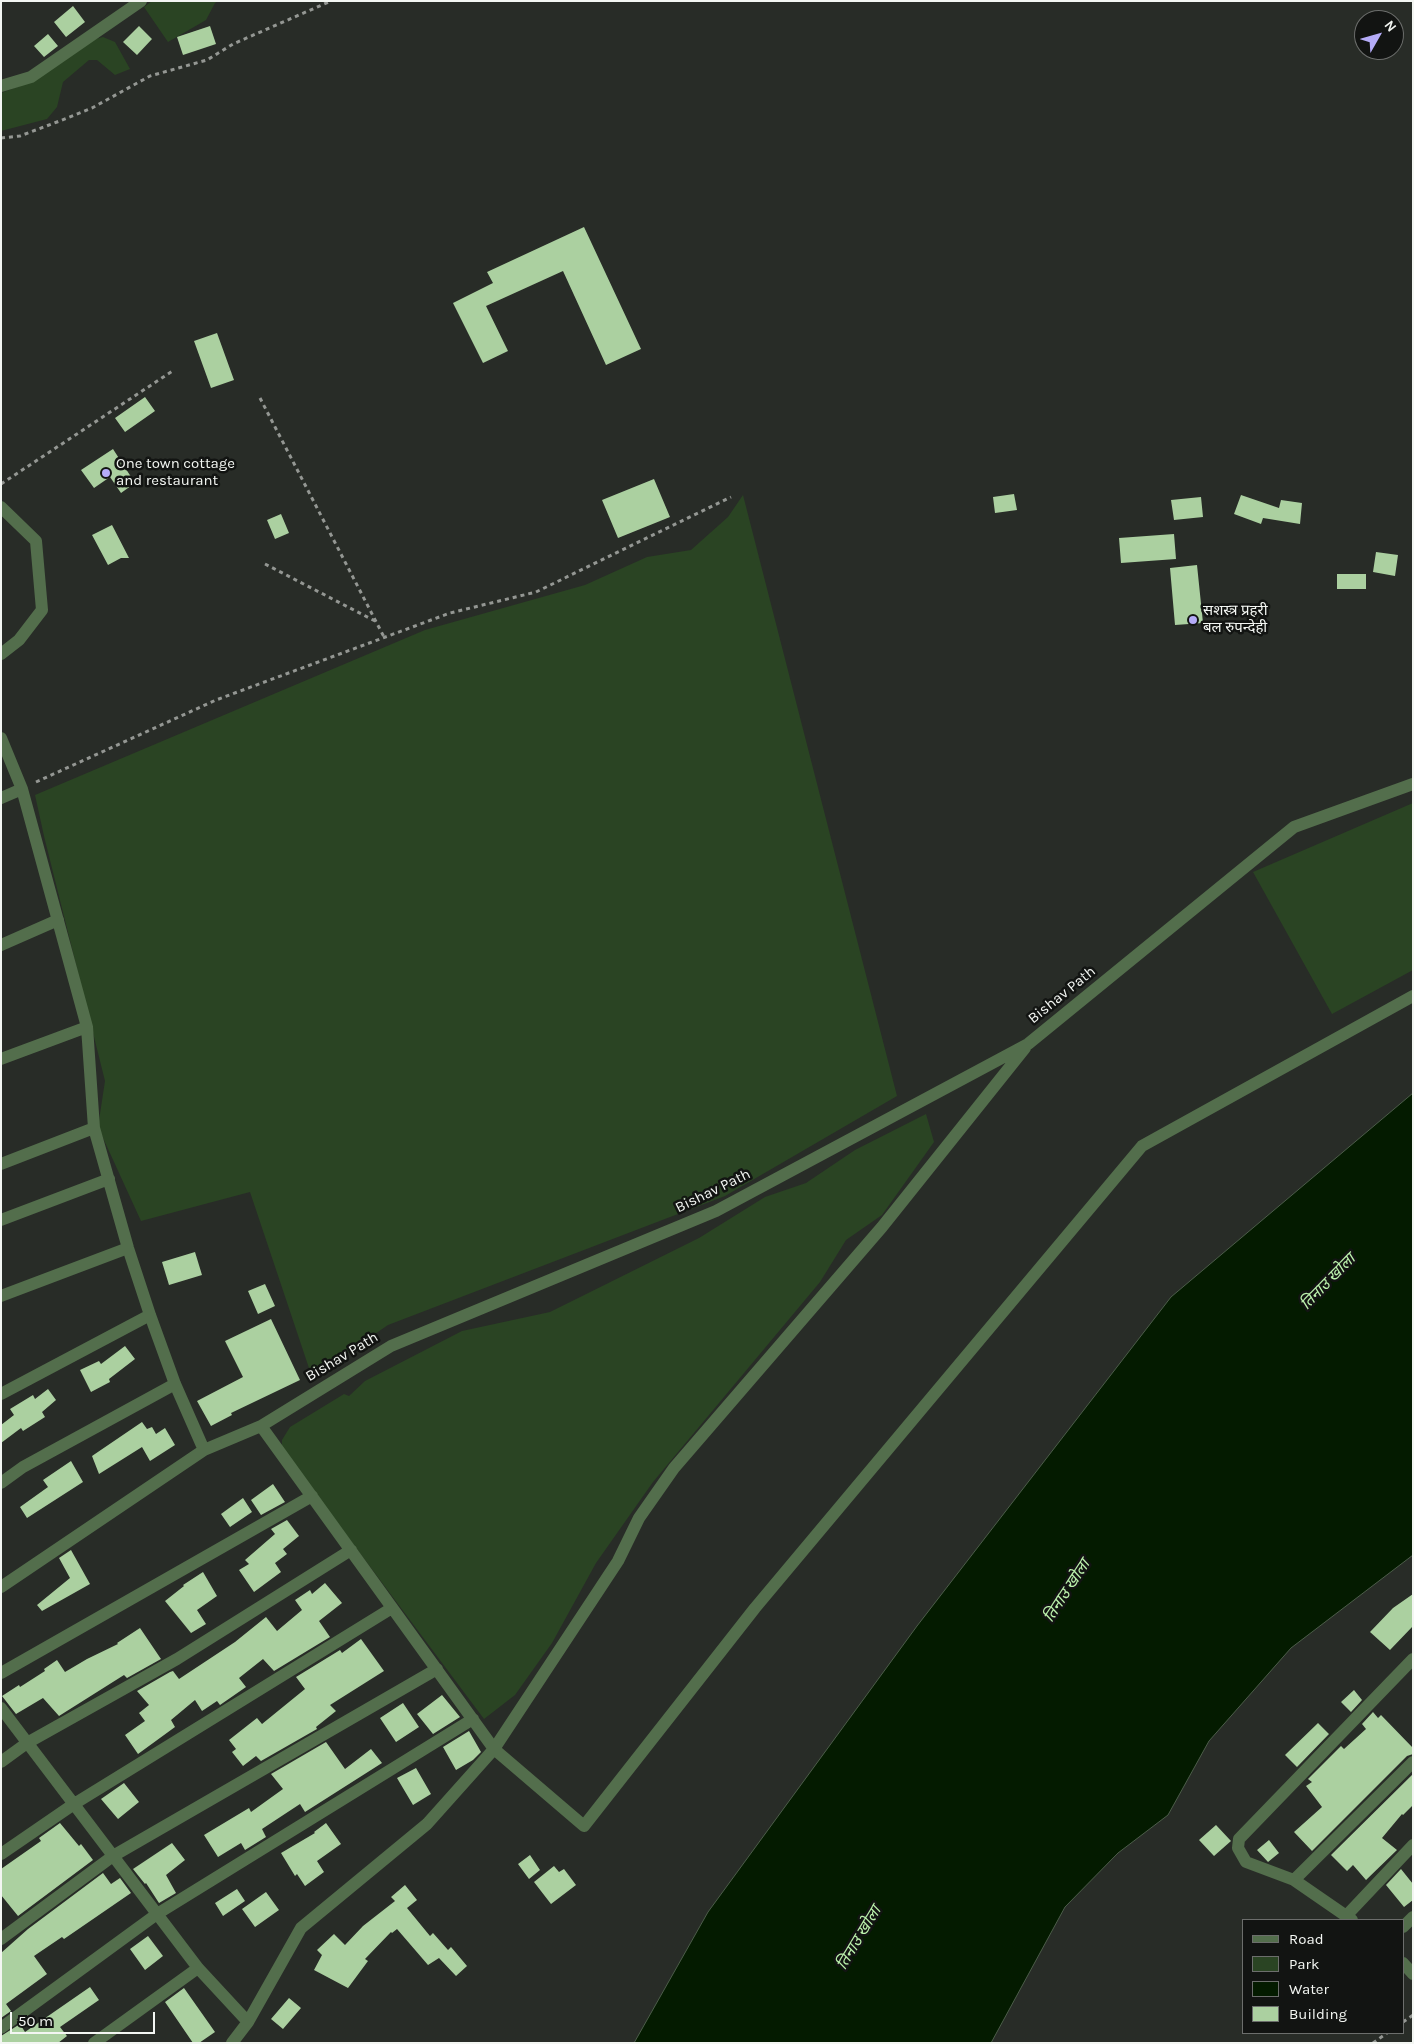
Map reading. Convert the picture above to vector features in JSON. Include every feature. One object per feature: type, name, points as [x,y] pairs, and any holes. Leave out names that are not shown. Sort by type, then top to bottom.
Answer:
[{"type":"street","points":[[1,86],[31,77],[140,1]]},
{"type":"street","points":[[1,507],[6,519],[36,540],[42,610],[19,640],[1,654]]},
{"type":"street","points":[[1,738],[22,789],[87,1027],[94,1128],[128,1248],[175,1384],[204,1450]]},
{"type":"street","name":"Bishav Path","points":[[1,1587],[204,1450],[261,1426],[391,1346],[716,1211],[1028,1044],[1294,827],[1413,784]]},
{"type":"street","points":[[1,798],[22,789]]},
{"type":"street","points":[[1,945],[58,920]]},
{"type":"street","points":[[261,1426],[494,1749],[584,1826],[755,1608],[1142,1146],[1413,996]]},
{"type":"street","points":[[1,1059],[87,1027]]},
{"type":"street","points":[[232,2043],[248,2022],[300,1928],[427,1824],[494,1749],[618,1561],[639,1518],[674,1468],[882,1227],[1028,1044]]},
{"type":"street","points":[[1,1164],[94,1128]]},
{"type":"street","points":[[1,1220],[109,1179]]},
{"type":"street","points":[[1,1296],[128,1248]]},
{"type":"street","points":[[1,1394],[150,1315]]},
{"type":"street","points":[[1,1483],[22,1467],[175,1384]]},
{"type":"street","points":[[1,1673],[312,1496]]},
{"type":"street","points":[[1,1762],[27,1743],[177,1658],[351,1550]]},
{"type":"street","points":[[1,1854],[74,1804],[392,1608]]},
{"type":"street","points":[[1413,1658],[1239,1839],[1238,1848],[1246,1862],[1294,1880],[1349,1918],[1413,1845]]},
{"type":"street","points":[[1,1939],[113,1856],[437,1669]]},
{"type":"street","points":[[1,1708],[198,1968],[248,2022]]},
{"type":"street","points":[[1,2028],[157,1914],[472,1718]]},
{"type":"street","points":[[1294,1880],[1413,1762]]},
{"type":"street","points":[[1404,1926],[1413,1917]]},
{"type":"street","points":[[1404,1964],[1413,1974]]},
{"type":"street","points":[[94,2043],[198,1968]]},
{"type":"path","points":[[1,138],[20,136],[92,108],[150,76],[207,60],[233,44],[331,1]]},
{"type":"path","points":[[1,484],[174,370]]},
{"type":"path","points":[[260,398],[384,637]]},
{"type":"path","points":[[22,789],[216,700],[450,613],[536,592],[731,498]]},
{"type":"path","points":[[265,564],[376,622]]},
{"type":"path","points":[[1373,2043],[1386,2034]]},
{"type":"green space","points":[[152,1],[218,1],[206,20],[168,42],[144,7]]},
{"type":"green space","points":[[103,37],[115,42],[130,69],[115,75],[97,60],[89,60],[63,82],[57,107],[47,119],[1,131],[1,93],[20,86],[92,40]]},
{"type":"green space","points":[[743,495],[897,1096],[725,1196],[388,1325],[312,1377],[250,1192],[141,1221],[98,1127],[105,1081],[35,795],[425,630],[585,585],[647,557],[691,550],[728,517]]},
{"type":"green space","points":[[1413,803],[1413,970],[1332,1014],[1253,872]]},
{"type":"green space","points":[[926,1114],[934,1142],[882,1215],[846,1240],[820,1282],[653,1482],[596,1563],[552,1643],[515,1695],[484,1719],[282,1449],[282,1440],[290,1427],[344,1394],[349,1396],[365,1381],[462,1331],[550,1312],[699,1238],[765,1197],[806,1183],[855,1150]]},
{"type":"water","name":"तिनाउ खोला","points":[[1413,1093],[1413,1555],[1291,1648],[1209,1741],[1168,1815],[1118,1853],[1065,1907],[991,2043],[634,2043],[708,1912],[917,1626],[1171,1297]]},
{"type":"building","points":[[73,6],[85,22],[66,37],[54,22]]},
{"type":"building","points":[[139,26],[152,39],[137,55],[123,42]]},
{"type":"building","points":[[210,26],[216,44],[183,55],[177,37]]},
{"type":"building","points":[[48,34],[58,46],[44,57],[34,46]]},
{"type":"building","points":[[584,227],[641,349],[606,365],[563,271],[486,306],[508,351],[483,363],[453,303],[493,283],[487,272]]},
{"type":"building","points":[[217,333],[234,380],[211,388],[194,341]]},
{"type":"building","points":[[145,397],[155,411],[125,432],[115,418]]},
{"type":"building","name":"One town cottage and restaurant","points":[[113,449],[135,483],[121,493],[110,477],[94,488],[81,470]]},
{"type":"building","points":[[654,479],[670,517],[618,538],[602,500]]},
{"type":"building","points":[[1014,494],[1017,510],[995,513],[993,497]]},
{"type":"building","points":[[1241,495],[1279,508],[1281,500],[1302,503],[1300,524],[1263,518],[1261,524],[1234,514]]},
{"type":"building","points":[[1201,497],[1203,517],[1174,520],[1171,500]]},
{"type":"building","points":[[281,514],[289,533],[275,539],[267,520]]},
{"type":"building","points":[[112,525],[129,558],[121,558],[108,565],[92,535]]},
{"type":"building","points":[[1174,534],[1176,559],[1121,563],[1119,538]]},
{"type":"building","points":[[1376,552],[1398,555],[1395,576],[1373,572]]},
{"type":"building","points":[[1197,565],[1203,623],[1175,625],[1170,568]]},
{"type":"building","points":[[1337,574],[1366,574],[1366,589],[1337,589]]},
{"type":"building","points":[[195,1252],[202,1275],[169,1285],[162,1262]]},
{"type":"building","points":[[265,1284],[275,1306],[258,1314],[248,1291]]},
{"type":"building","points":[[271,1319],[300,1380],[231,1413],[232,1415],[211,1426],[197,1401],[243,1377],[225,1341]]},
{"type":"building","points":[[125,1346],[135,1359],[109,1379],[110,1382],[91,1392],[80,1370],[99,1361],[101,1364]]},
{"type":"building","points":[[48,1389],[56,1400],[42,1412],[45,1417],[23,1431],[21,1428],[1,1443],[1,1425],[14,1415],[10,1409],[33,1395],[35,1399]]},
{"type":"building","points":[[142,1422],[147,1429],[152,1427],[156,1434],[165,1428],[175,1445],[150,1461],[142,1447],[99,1474],[92,1456]]},
{"type":"building","points":[[71,1461],[83,1482],[27,1518],[20,1507],[48,1487],[43,1480]]},
{"type":"building","points":[[273,1484],[285,1502],[261,1515],[251,1500]]},
{"type":"building","points":[[243,1498],[252,1512],[230,1527],[221,1514]]},
{"type":"building","points":[[287,1520],[299,1536],[283,1549],[287,1554],[275,1563],[281,1572],[254,1592],[239,1570],[249,1564],[245,1560],[275,1534],[271,1529]]},
{"type":"building","points":[[71,1550],[90,1584],[42,1611],[37,1605],[70,1578],[59,1558]]},
{"type":"building","points":[[203,1572],[217,1596],[197,1610],[206,1624],[191,1633],[165,1601],[183,1585]]},
{"type":"building","points":[[325,1583],[342,1603],[319,1621],[330,1637],[274,1671],[263,1659],[239,1678],[246,1687],[220,1705],[217,1701],[202,1711],[195,1700],[171,1720],[175,1727],[138,1754],[125,1735],[145,1721],[139,1713],[149,1705],[137,1691],[173,1671],[179,1679],[235,1642],[266,1617],[277,1631],[302,1610],[295,1600],[310,1590],[312,1594]]},
{"type":"building","points":[[1413,1594],[1413,1626],[1390,1650],[1370,1632],[1393,1608]]},
{"type":"building","points":[[140,1628],[161,1659],[127,1678],[124,1675],[59,1716],[43,1698],[16,1714],[2,1696],[45,1671],[44,1669],[57,1660],[65,1672],[118,1644]]},
{"type":"building","points":[[361,1639],[384,1671],[330,1705],[336,1711],[316,1727],[317,1729],[261,1761],[256,1756],[243,1766],[232,1752],[236,1749],[229,1740],[257,1718],[262,1724],[305,1689],[296,1677],[340,1650],[342,1653]]},
{"type":"building","points":[[1354,1690],[1362,1700],[1351,1712],[1341,1702]]},
{"type":"building","points":[[442,1695],[460,1717],[433,1734],[417,1714]]},
{"type":"building","points":[[403,1703],[419,1727],[396,1742],[380,1718]]},
{"type":"building","points":[[1373,1712],[1378,1718],[1381,1715],[1413,1748],[1413,1754],[1407,1756],[1312,1851],[1294,1832],[1322,1807],[1306,1786],[1312,1782],[1308,1779],[1341,1746],[1344,1749],[1366,1729],[1362,1724]]},
{"type":"building","points":[[1318,1723],[1329,1734],[1297,1767],[1285,1755]]},
{"type":"building","points":[[469,1731],[481,1752],[473,1760],[456,1770],[443,1747]]},
{"type":"building","points":[[326,1742],[345,1769],[371,1749],[382,1763],[305,1812],[300,1804],[262,1829],[266,1837],[245,1850],[241,1843],[218,1857],[204,1835],[249,1808],[251,1812],[283,1789],[271,1774]]},
{"type":"building","points":[[416,1768],[431,1794],[413,1805],[397,1778]]},
{"type":"building","points":[[1413,1774],[1413,1805],[1402,1814],[1382,1838],[1397,1850],[1366,1880],[1353,1865],[1347,1871],[1331,1855]]},
{"type":"building","points":[[124,1783],[139,1802],[118,1819],[101,1799]]},
{"type":"building","points":[[60,1823],[79,1846],[81,1844],[93,1860],[18,1916],[1,1895],[1,1869],[41,1841],[39,1838]]},
{"type":"building","points":[[326,1823],[341,1844],[317,1861],[324,1872],[305,1886],[297,1874],[295,1876],[281,1853],[315,1833]]},
{"type":"building","points":[[1216,1825],[1231,1841],[1214,1856],[1199,1840]]},
{"type":"building","points":[[1269,1840],[1279,1853],[1268,1862],[1257,1850]]},
{"type":"building","points":[[172,1843],[185,1860],[166,1875],[176,1893],[159,1903],[146,1883],[133,1869]]},
{"type":"building","points":[[530,1855],[540,1870],[529,1879],[518,1864]]},
{"type":"building","points":[[554,1866],[559,1872],[564,1869],[576,1885],[551,1904],[534,1882]]},
{"type":"building","points":[[1401,1869],[1413,1884],[1413,1900],[1404,1907],[1386,1885]]},
{"type":"building","points":[[103,1873],[111,1884],[120,1878],[131,1893],[64,1939],[62,1937],[34,1956],[47,1974],[6,2004],[11,2011],[1,2018],[1,1953],[28,1929]]},
{"type":"building","points":[[405,1885],[417,1900],[407,1908],[430,1936],[433,1933],[448,1950],[451,1947],[467,1966],[456,1976],[439,1958],[428,1965],[397,1929],[391,1932],[365,1959],[368,1961],[348,1988],[314,1970],[322,1955],[317,1950],[334,1934],[345,1945],[363,1926],[395,1901],[391,1897]]},
{"type":"building","points":[[237,1889],[245,1901],[223,1916],[215,1903]]},
{"type":"building","points":[[266,1892],[279,1910],[255,1927],[242,1909]]},
{"type":"building","points":[[148,1936],[163,1956],[145,1970],[130,1949]]},
{"type":"building","points":[[90,1987],[99,2000],[60,2027],[67,2036],[58,2043],[1,2043],[1,2036],[20,2024],[25,2032]]},
{"type":"building","points":[[184,1988],[215,2032],[199,2043],[193,2043],[165,2002]]},
{"type":"building","points":[[289,1998],[301,2008],[283,2029],[271,2019]]},
{"type":"place","name":"One town cottage and restaurant","points":[[106,473]]},
{"type":"place","name":"सशस्त्र प्रहरी बल रुपन्देही","points":[[1193,620]]}]
